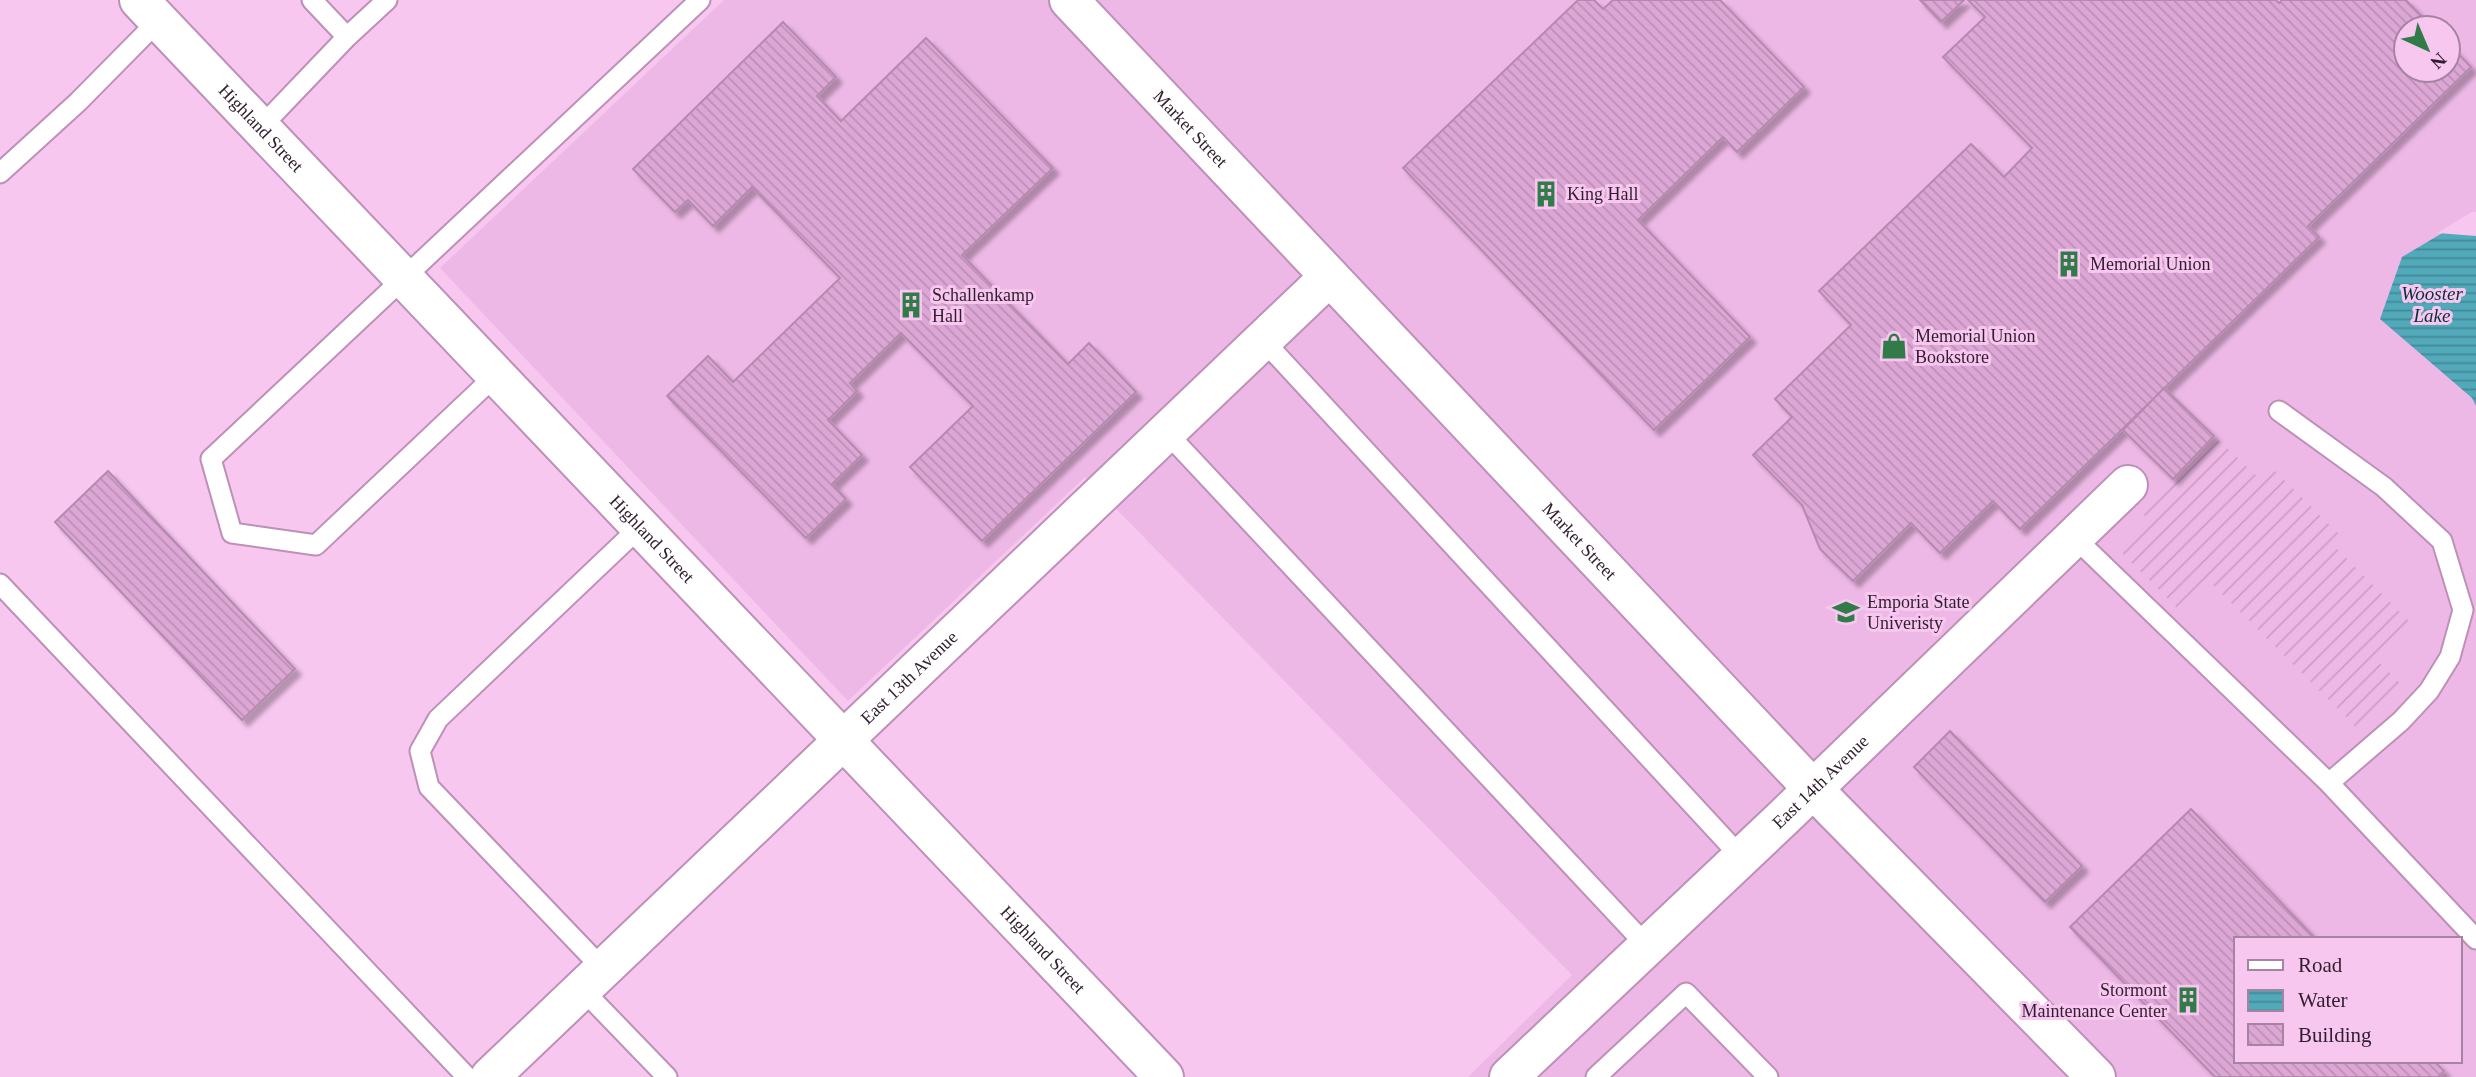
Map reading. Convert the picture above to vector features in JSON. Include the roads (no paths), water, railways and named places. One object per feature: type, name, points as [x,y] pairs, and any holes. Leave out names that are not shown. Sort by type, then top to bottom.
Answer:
[{"type":"street","name":"Market Street","points":[[1069,0],[1813,789],[2096,1077]]},
{"type":"street","name":"Highland Street","points":[[148,10],[1164,1077]]},
{"type":"street","name":"East 13th Avenue","points":[[490,1077],[1329,277]]},
{"type":"street","name":"East 14th Avenue","points":[[1509,1077],[2128,485]]},
{"type":"lane","points":[[312,0],[347,37]]},
{"type":"lane","points":[[260,128],[347,37],[387,0]]},
{"type":"lane","points":[[496,374],[316,545],[232,533],[211,459],[700,0]]},
{"type":"lane","points":[[0,173],[78,102],[148,10]]},
{"type":"lane","points":[[1263,340],[1741,857]]},
{"type":"lane","points":[[2279,411],[2384,486],[2442,541],[2463,610],[2449,657],[2429,691],[2401,722],[2329,783]]},
{"type":"lane","points":[[1166,432],[1647,946]]},
{"type":"lane","points":[[641,526],[438,719],[420,751],[429,787],[592,978],[667,1077]]},
{"type":"lane","points":[[2074,537],[2329,783],[2476,939]]},
{"type":"lane","points":[[0,584],[467,1077]]},
{"type":"lane","points":[[1596,1077],[1686,993],[1768,1077]]},
{"type":"water","name":"Wooster Lake","points":[[2476,213],[2476,406],[2472,398],[2380,319],[2402,257]]},
{"type":"place","name":"King Hall","points":[[1546,194]]},
{"type":"place","name":"Memorial Union","points":[[2069,264]]},
{"type":"place","name":"Schallenkamp Hall","points":[[911,305]]},
{"type":"place","name":"Memorial Union Bookstore","points":[[1894,346]]},
{"type":"place","name":"Emporia State Univeristy","points":[[1846,612]]},
{"type":"place","name":"Stormont Maintenance Center","points":[[2188,1000]]}]
